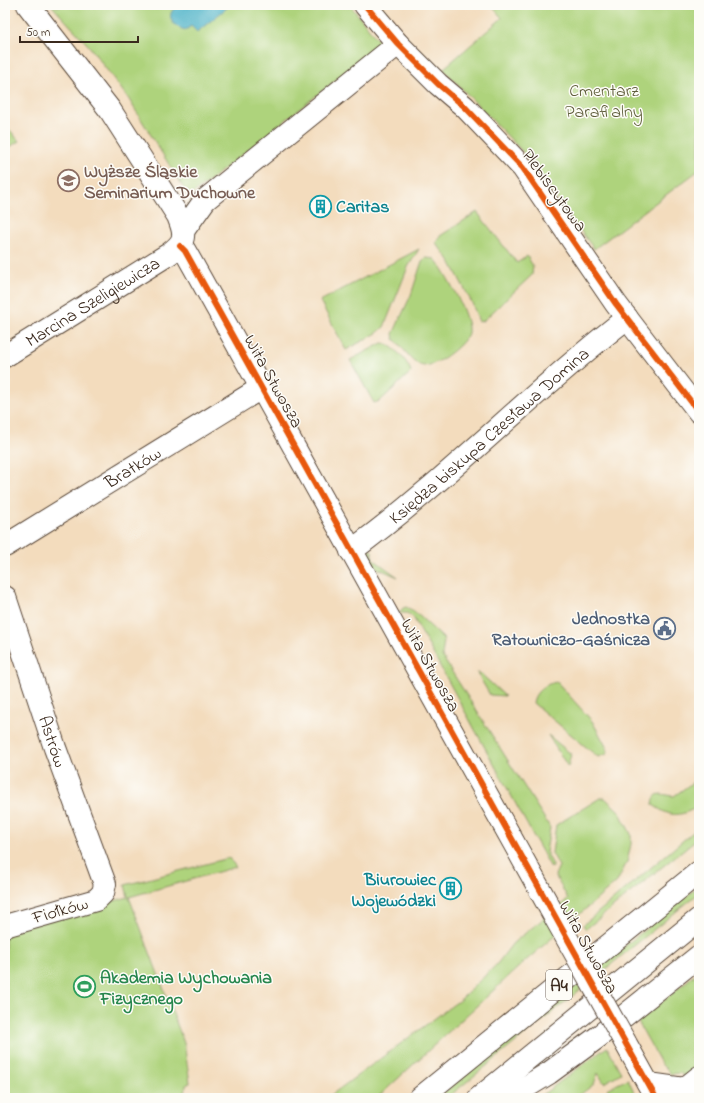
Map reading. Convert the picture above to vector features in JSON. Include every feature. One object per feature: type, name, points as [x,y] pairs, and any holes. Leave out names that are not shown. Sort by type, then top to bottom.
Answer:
[{"type":"main road","name":"Wita Stwosza","points":[[28,5],[110,110],[171,206],[187,256],[652,1091]]},
{"type":"main road","name":"Plebiscytowa","points":[[365,5],[398,44],[438,84],[470,112],[523,168],[627,318],[699,412]]},
{"type":"main road","points":[[171,206],[187,206],[205,200],[398,44]]},
{"type":"main road","name":"Marcina Szeligiewicza","points":[[5,356],[164,258],[182,239],[205,200]]},
{"type":"main road","name":"Księdza biskupa Czesława Domina","points":[[351,551],[425,493],[589,348],[627,318]]},
{"type":"main road","name":"Bratków","points":[[5,546],[261,388]]},
{"type":"main road","name":"Astrów","points":[[5,597],[10,632],[105,884]]},
{"type":"main road","name":"A4","points":[[420,1098],[699,872]]},
{"type":"main road","name":"Fiołków","points":[[5,926],[96,900],[103,893],[105,884]]},
{"type":"main road","name":"A4","points":[[479,1098],[699,919]]},
{"type":"main road","points":[[508,1098],[555,1069],[699,956]]},
{"type":"main road","points":[[652,1091],[687,1088]]},
{"type":"green space","points":[[62,5],[350,5],[381,44],[189,197],[128,98],[89,46],[52,6],[60,7]]},
{"type":"green space","name":"Cmentarz Parafialny","points":[[491,5],[699,5],[699,170],[594,249],[522,151],[443,69],[502,18]]},
{"type":"green space","points":[[5,124],[19,141],[5,150]]},
{"type":"green space","points":[[477,212],[517,263],[527,256],[533,266],[532,275],[483,321],[479,322],[472,303],[450,261],[436,243],[440,236]]},
{"type":"green space","points":[[419,249],[408,267],[384,327],[377,333],[346,350],[320,301]]},
{"type":"green space","points":[[426,258],[435,259],[451,284],[466,317],[468,333],[461,344],[447,356],[439,361],[425,366],[416,363],[413,360],[394,339],[393,334],[411,295],[422,261]]},
{"type":"green space","points":[[382,343],[390,346],[399,354],[407,363],[411,372],[380,401],[374,403],[350,360]]},
{"type":"green space","points":[[369,549],[372,551],[373,559],[398,577],[370,565],[366,559]]},
{"type":"green space","points":[[406,607],[414,611],[443,638],[442,656],[548,824],[550,828],[546,852],[553,865],[551,868],[413,617],[407,613],[399,613]]},
{"type":"green space","points":[[477,673],[480,673],[505,696],[490,695]]},
{"type":"green space","points":[[557,682],[592,721],[607,748],[607,754],[598,757],[533,703],[536,695],[541,689],[549,684]]},
{"type":"green space","points":[[548,735],[571,754],[568,767]]},
{"type":"green space","points":[[699,778],[699,806],[681,814],[670,814],[653,805],[655,796],[664,794],[674,796]]},
{"type":"green space","points":[[600,798],[605,798],[619,811],[631,834],[631,844],[627,862],[617,882],[522,964],[377,1098],[327,1098],[461,999],[497,964],[513,943],[568,899],[555,875],[559,866],[552,853],[556,825]]},
{"type":"green space","points":[[699,827],[699,837],[586,929],[583,925]]},
{"type":"green space","name":"Akademia Wychowania Fizycznego","points":[[229,858],[236,867],[129,897],[184,1043],[190,1083],[186,1085],[185,1098],[5,1098],[5,931],[128,897],[125,885]]},
{"type":"green space","points":[[699,886],[699,893],[447,1098],[437,1098]]},
{"type":"green space","points":[[699,971],[699,1066],[683,1077],[681,1073],[671,1074],[662,1065],[638,1022]]},
{"type":"green space","points":[[607,1047],[621,1073],[604,1083],[598,1073],[594,1084],[576,1098],[538,1098]]},
{"type":"green space","points":[[628,1079],[637,1098],[612,1098],[607,1089]]},
{"type":"water","points":[[175,5],[226,5],[228,7],[197,32],[191,26],[186,30],[174,24],[171,14],[172,10],[176,7]]},
{"type":"cycle path","points":[[365,5],[398,44],[438,84],[465,107],[523,168],[616,304],[699,412]]},
{"type":"cycle path","points":[[180,246],[185,251],[223,319],[656,1098]]},
{"type":"place","name":"Wyższe Śląskie Seminarium Duchowne","points":[[68,181]]},
{"type":"place","name":"Caritas","points":[[321,206]]},
{"type":"place","name":"Jednostka Ratowniczo-Gaśnicza","points":[[665,628]]},
{"type":"place","name":"Biurowiec Wojewódzki","points":[[451,889]]},
{"type":"place","name":"Akademia Wychowania Fizycznego","points":[[84,987]]}]
